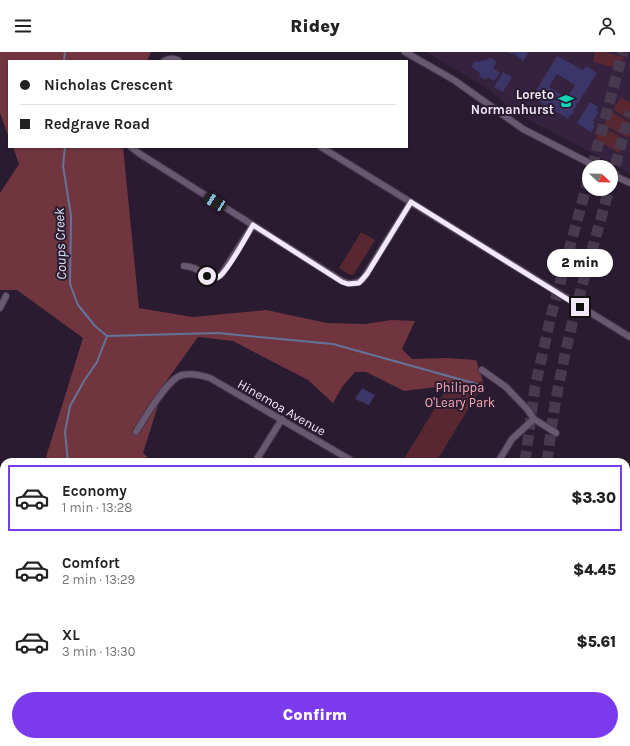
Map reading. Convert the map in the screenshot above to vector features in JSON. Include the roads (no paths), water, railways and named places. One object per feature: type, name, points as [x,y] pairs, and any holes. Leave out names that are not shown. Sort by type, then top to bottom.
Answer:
[{"type":"street","points":[[173,52],[179,60]]},
{"type":"street","points":[[406,52],[454,80],[522,129],[583,160]]},
{"type":"street","points":[[166,60],[172,58],[179,60]]},
{"type":"street","points":[[132,148],[342,282],[353,284],[359,283],[363,279],[411,202]]},
{"type":"street","points":[[323,148],[630,337]]},
{"type":"street","points":[[618,177],[630,183]]},
{"type":"street","points":[[184,266],[193,267],[212,278],[216,278],[221,275],[253,225]]},
{"type":"street","points":[[0,308],[6,296]]},
{"type":"street","points":[[482,370],[510,390],[534,419],[556,433]]},
{"type":"street","name":"Hinemoa Avenue","points":[[136,432],[163,390],[181,375],[196,374],[210,378],[347,458]]},
{"type":"street","points":[[258,458],[282,419]]},
{"type":"street","points":[[500,458],[512,439],[534,419]]},
{"type":"waterway","name":"Coups Creek","points":[[64,60],[65,52]]},
{"type":"waterway","name":"Coups Creek","points":[[65,148],[63,166],[71,216],[70,284],[78,305],[95,326],[107,336],[97,362],[70,406],[65,432],[68,458]]},
{"type":"waterway","points":[[107,336],[218,333],[333,344],[477,384]]},
{"type":"tunnel","points":[[594,160],[623,52]]},
{"type":"tunnel","points":[[617,160],[630,112]]},
{"type":"tunnel","points":[[526,458],[535,387],[551,316],[584,196]]},
{"type":"tunnel","points":[[548,458],[555,404],[567,346],[607,196]]},
{"type":"place","name":"Loreto Normanhurst","points":[[566,101]]},
{"type":"park label","name":"Philippa O'Leary Park","points":[[460,394]]}]
